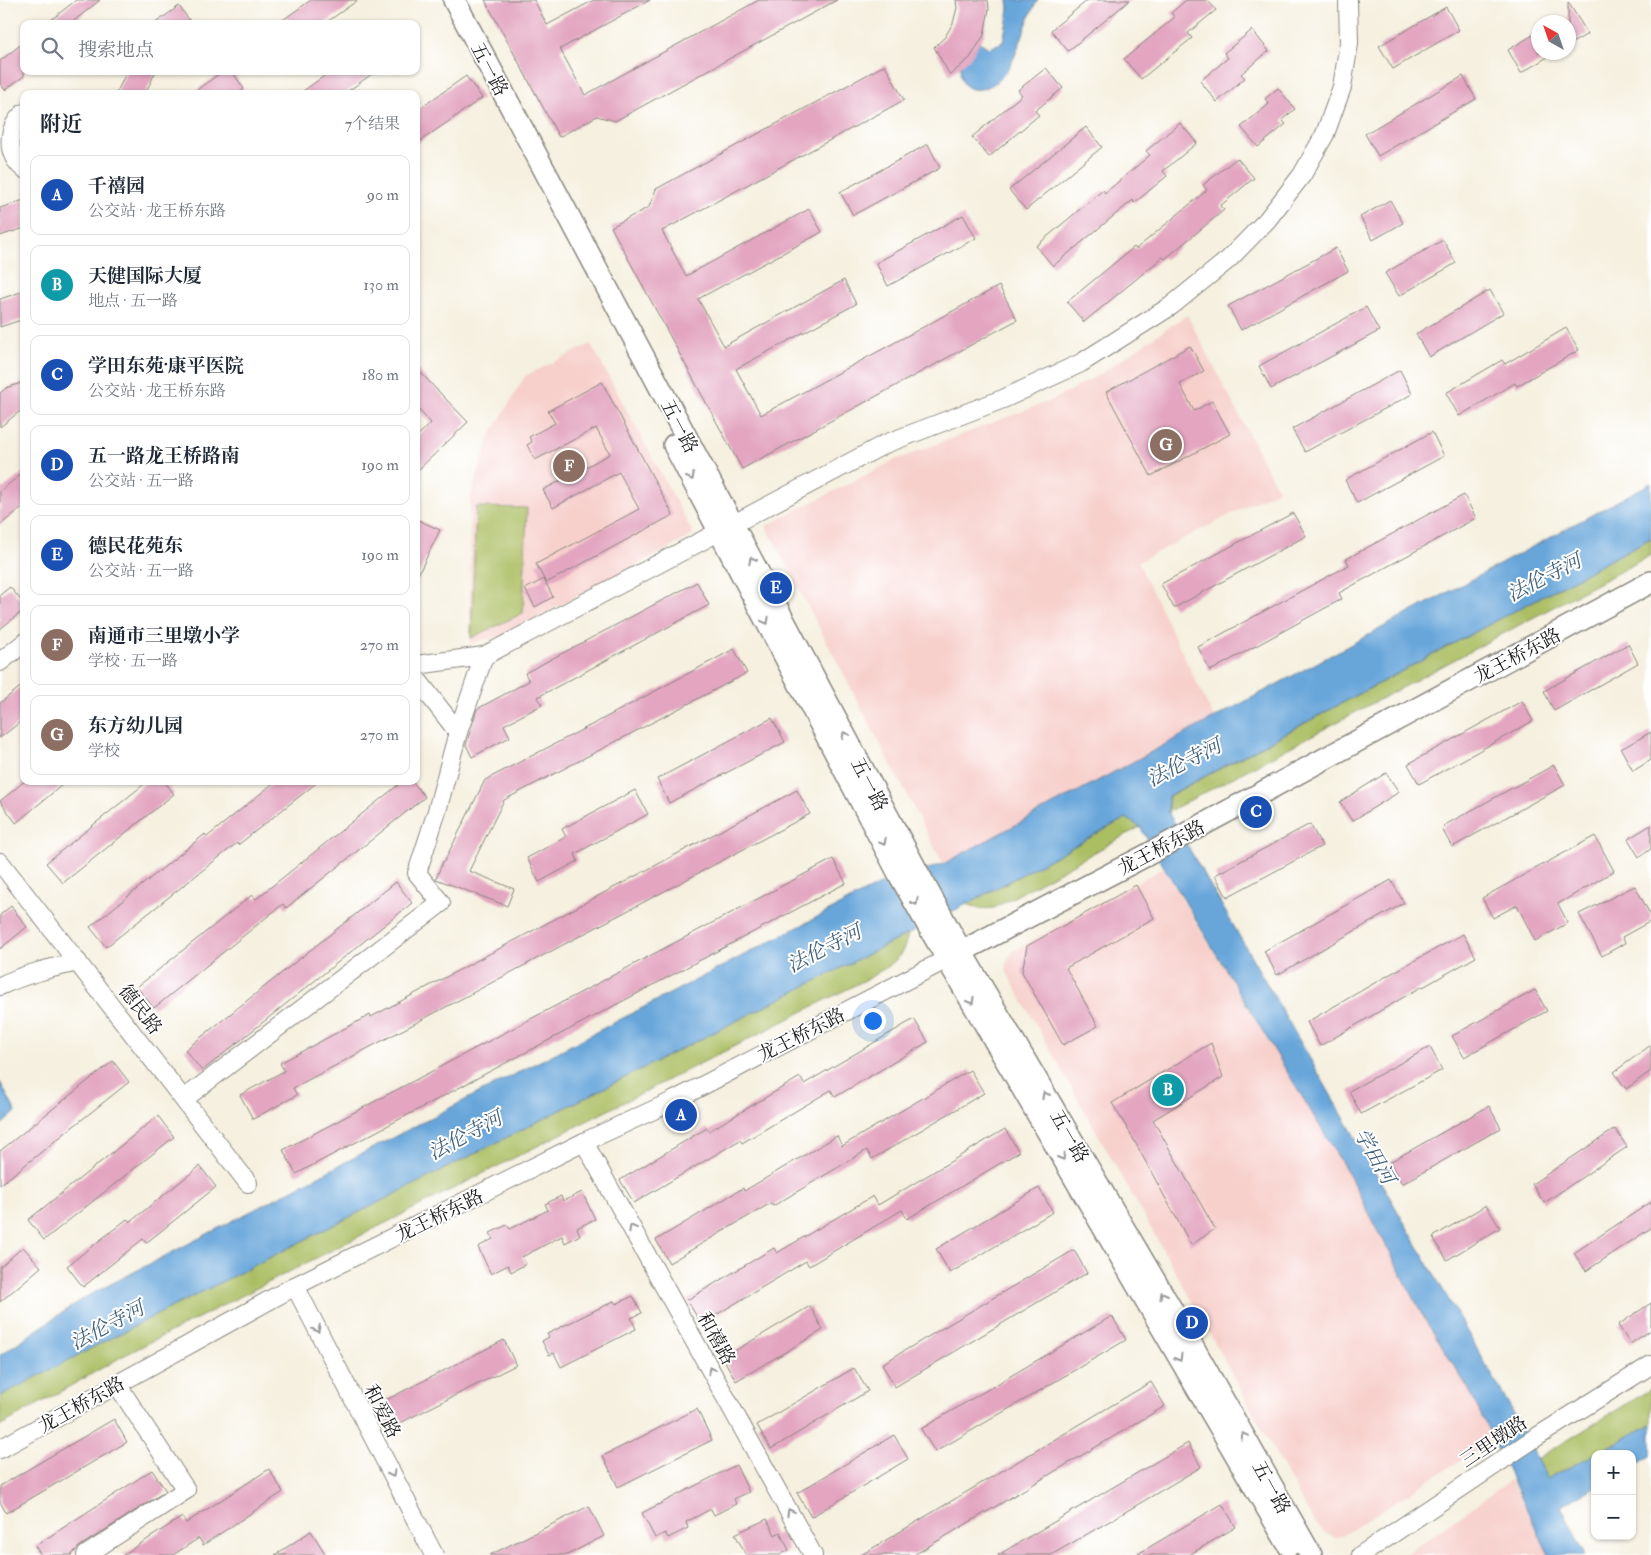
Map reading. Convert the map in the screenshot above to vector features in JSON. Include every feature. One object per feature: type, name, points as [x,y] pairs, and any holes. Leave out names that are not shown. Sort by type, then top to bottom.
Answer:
[{"type":"main road","name":"五一路","points":[[440,0],[726,528]]},
{"type":"main road","name":"五一路","points":[[454,0],[726,528],[908,873],[1294,1555]]},
{"type":"main road","name":"龙王桥东路","points":[[954,956],[1145,856],[1651,582]]},
{"type":"main road","name":"五一路","points":[[954,956],[1182,1328],[1311,1555]]},
{"type":"street","points":[[420,664],[484,656],[885,444],[1004,399],[1081,363],[1171,306],[1229,259],[1267,220],[1302,175],[1325,134],[1342,87],[1349,43],[1348,0]]},
{"type":"street","points":[[20,117],[6,125],[11,150],[15,160],[20,165]]},
{"type":"street","points":[[0,662],[20,647]]},
{"type":"street","points":[[184,1099],[440,903],[417,873],[437,811],[458,732],[484,656]]},
{"type":"street","points":[[420,683],[458,732]]},
{"type":"street","name":"德民路","points":[[0,862],[248,1183]]},
{"type":"street","name":"龙王桥东路","points":[[0,1449],[295,1286],[584,1142],[673,1101],[954,956]]},
{"type":"street","points":[[0,986],[18,977],[78,962]]},
{"type":"street","name":"和禧路","points":[[584,1142],[813,1555]]},
{"type":"street","name":"和爱路","points":[[295,1286],[434,1555]]},
{"type":"street","name":"三里墩路","points":[[1361,1555],[1535,1438],[1651,1365]]},
{"type":"street","points":[[87,1555],[186,1490],[117,1384]]},
{"type":"shaded area","points":[[1187,315],[1278,490],[1138,562],[1214,718],[943,864],[766,526],[895,460],[1055,399],[1100,374]]},
{"type":"shaded area","points":[[591,344],[694,535],[502,636],[470,643],[470,498],[491,434],[525,376]]},
{"type":"shaded area","points":[[1163,868],[1348,1173],[1427,1323],[1468,1388],[1492,1440],[1342,1536],[1334,1537],[1324,1532],[1313,1521],[1007,973],[1006,963],[1013,951]]},
{"type":"shaded area","points":[[1511,1480],[1549,1555],[1405,1555]]},
{"type":"green space","points":[[476,507],[527,508],[523,613],[471,638]]},
{"type":"green space","points":[[1651,538],[1651,555],[1168,812],[1169,796]]},
{"type":"green space","points":[[1126,818],[1140,827],[994,908],[981,909],[967,904]]},
{"type":"green space","points":[[908,934],[903,950],[896,960],[871,977],[123,1356],[0,1426],[0,1396]]},
{"type":"green space","points":[[1651,1389],[1651,1424],[1603,1450],[1591,1450],[1591,1456],[1547,1480],[1537,1459]]},
{"type":"water","points":[[1008,0],[1038,0],[1032,10],[1016,54],[1004,74],[992,85],[981,89],[971,89],[963,83],[960,72],[961,66],[979,42],[989,48],[1003,42],[1009,9]]},
{"type":"water","name":"法伦寺河","points":[[1651,483],[1651,538],[1168,796],[1168,812],[1519,1422],[1547,1479],[1591,1456],[1591,1489],[1561,1506],[1585,1555],[1549,1555],[1468,1388],[1427,1323],[1348,1173],[1140,827],[1126,818],[967,904],[0,1396],[0,1355],[84,1298],[879,885],[943,864]]},
{"type":"water","points":[[0,1082],[16,1112],[0,1126]]},
{"type":"water","points":[[1651,1424],[1651,1456],[1636,1465],[1636,1450],[1603,1450]]},
{"type":"building","points":[[76,0],[100,0],[75,20],[51,20]]},
{"type":"building","points":[[311,0],[358,0],[330,20],[283,20]]},
{"type":"building","points":[[485,0],[534,0],[547,25],[594,0],[650,0],[560,49],[585,95],[759,0],[837,0],[615,121],[597,116],[559,137]]},
{"type":"building","points":[[956,0],[988,0],[989,9],[984,35],[970,58],[950,75],[934,47],[945,37],[953,23],[957,8]]},
{"type":"building","points":[[1088,0],[1130,0],[1068,51],[1051,30]]},
{"type":"building","points":[[1186,0],[1207,0],[1216,10],[1188,33],[1192,38],[1141,79],[1124,59],[1175,17],[1171,13]]},
{"type":"building","points":[[1568,2],[1588,34],[1576,41],[1576,15],[1568,15]]},
{"type":"building","points":[[179,6],[189,20],[160,20]]},
{"type":"building","points":[[1446,7],[1459,30],[1393,69],[1379,46]]},
{"type":"building","points":[[1252,30],[1269,51],[1241,74],[1245,78],[1217,102],[1200,81],[1228,58],[1224,53]]},
{"type":"building","points":[[1531,36],[1531,60],[1543,60],[1521,73],[1508,50]]},
{"type":"building","points":[[20,45],[20,75],[24,76],[5,90],[0,84],[0,61]]},
{"type":"building","points":[[885,65],[904,100],[662,231],[686,276],[809,209],[822,232],[698,299],[724,346],[844,280],[856,304],[736,369],[761,415],[999,286],[1017,320],[742,469],[611,227],[649,207],[656,189]]},
{"type":"building","points":[[1046,68],[1063,88],[1035,111],[1039,115],[989,157],[972,137],[1022,95],[1018,90]]},
{"type":"building","points":[[125,75],[154,75],[147,90],[118,90]]},
{"type":"building","points":[[217,75],[235,75],[244,89],[243,90],[197,90]]},
{"type":"building","points":[[325,75],[370,75],[350,90],[305,90]]},
{"type":"building","points":[[466,76],[482,98],[420,141],[420,108]]},
{"type":"building","points":[[1463,76],[1476,99],[1378,156],[1365,134]]},
{"type":"building","points":[[1278,88],[1295,109],[1282,120],[1286,124],[1258,147],[1241,127],[1269,104],[1265,99]]},
{"type":"building","points":[[1180,123],[1197,143],[1163,171],[1167,176],[1134,203],[1133,200],[1053,266],[1036,246],[1103,190],[1105,193],[1150,155],[1146,151]]},
{"type":"building","points":[[1086,127],[1102,147],[1026,210],[1009,190]]},
{"type":"building","points":[[928,144],[940,168],[853,215],[840,192]]},
{"type":"building","points":[[1237,158],[1254,178],[1220,206],[1224,210],[1084,322],[1067,302],[1134,247],[1136,249],[1207,190],[1203,185]]},
{"type":"building","points":[[1390,200],[1403,223],[1373,240],[1360,217]]},
{"type":"building","points":[[20,201],[20,229],[0,236],[0,208]]},
{"type":"building","points":[[963,215],[976,238],[888,286],[876,263]]},
{"type":"building","points":[[1443,240],[1456,263],[1399,296],[1385,273]]},
{"type":"building","points":[[1336,248],[1348,271],[1241,330],[1228,306]]},
{"type":"building","points":[[1490,290],[1503,313],[1429,357],[1416,334]]},
{"type":"building","points":[[20,292],[20,320],[0,327],[0,299]]},
{"type":"building","points":[[1366,307],[1379,331],[1271,389],[1259,366]]},
{"type":"building","points":[[1566,328],[1579,350],[1517,386],[1515,383],[1459,416],[1446,393],[1502,360],[1505,364]]},
{"type":"building","points":[[1190,346],[1204,371],[1180,384],[1194,411],[1212,401],[1230,434],[1151,476],[1106,392]]},
{"type":"building","points":[[1400,370],[1412,394],[1305,452],[1292,429]]},
{"type":"building","points":[[420,372],[468,422],[420,468],[420,433],[431,423],[420,411]]},
{"type":"building","points":[[602,382],[673,515],[546,583],[536,564],[639,509],[619,472],[553,508],[543,490],[610,454],[596,428],[535,460],[527,445],[532,442],[529,437],[555,423],[548,411]]},
{"type":"building","points":[[20,383],[20,412],[0,427],[0,393],[6,388]]},
{"type":"building","points":[[1432,432],[1444,456],[1357,503],[1345,480]]},
{"type":"building","points":[[20,475],[20,509],[0,525],[0,491]]},
{"type":"building","points":[[1464,495],[1476,518],[1339,593],[1342,599],[1210,671],[1198,647],[1349,565],[1346,559]]},
{"type":"building","points":[[1293,513],[1306,536],[1174,608],[1161,584]]},
{"type":"building","points":[[420,521],[440,530],[420,571]]},
{"type":"building","points":[[544,579],[553,597],[535,607],[525,589]]},
{"type":"building","points":[[697,582],[709,605],[538,697],[542,705],[504,725],[510,737],[472,757],[466,745],[477,709],[529,681],[525,673]]},
{"type":"building","points":[[10,587],[20,599],[20,613],[0,629],[0,595]]},
{"type":"building","points":[[1628,644],[1638,663],[1554,711],[1544,691]]},
{"type":"building","points":[[734,649],[747,673],[504,800],[469,871],[514,889],[507,906],[436,879],[443,861],[485,780]]},
{"type":"building","points":[[20,687],[20,722],[0,738],[0,703]]},
{"type":"building","points":[[1522,701],[1533,721],[1419,784],[1408,764]]},
{"type":"building","points":[[772,718],[785,742],[669,803],[657,779]]},
{"type":"building","points":[[1651,732],[1651,760],[1633,771],[1621,749]]},
{"type":"building","points":[[1554,765],[1565,785],[1452,847],[1442,829],[1444,828],[1443,826]]},
{"type":"building","points":[[1386,773],[1399,792],[1352,821],[1340,802]]},
{"type":"building","points":[[20,785],[62,785],[16,823],[0,801]]},
{"type":"building","points":[[143,785],[167,785],[174,794],[63,883],[46,863]]},
{"type":"building","points":[[271,785],[314,785],[238,845],[237,843],[106,947],[90,927],[205,834],[207,837]]},
{"type":"building","points":[[398,785],[415,785],[425,797],[286,908],[283,904],[154,1008],[137,987],[252,895],[256,899]]},
{"type":"building","points":[[635,790],[648,814],[575,854],[578,861],[539,882],[527,858],[566,837],[562,829]]},
{"type":"building","points":[[797,790],[810,814],[293,1088],[297,1095],[253,1119],[240,1095],[284,1071],[280,1063],[370,1015],[371,1017]]},
{"type":"building","points":[[1310,824],[1322,846],[1227,897],[1215,875]]},
{"type":"building","points":[[1651,825],[1651,849],[1639,857],[1628,839]]},
{"type":"building","points":[[1595,836],[1614,871],[1558,904],[1568,923],[1535,941],[1517,905],[1493,918],[1482,898]]},
{"type":"building","points":[[833,859],[846,883],[296,1174],[283,1150]]},
{"type":"building","points":[[1391,880],[1404,903],[1277,975],[1264,951]]},
{"type":"building","points":[[396,882],[412,903],[202,1071],[185,1050]]},
{"type":"building","points":[[1136,885],[1154,918],[1066,968],[1098,1026],[1063,1045],[1022,972],[1027,946]]},
{"type":"building","points":[[1635,886],[1651,916],[1651,921],[1622,937],[1625,943],[1602,956],[1579,914]]},
{"type":"building","points":[[11,906],[27,927],[0,949],[0,915]]},
{"type":"building","points":[[1463,934],[1476,957],[1320,1046],[1307,1022]]},
{"type":"building","points":[[1535,990],[1547,1011],[1464,1057],[1452,1036]]},
{"type":"building","points":[[914,1019],[928,1042],[835,1097],[831,1090],[742,1143],[740,1140],[634,1203],[620,1180],[707,1128],[709,1131],[800,1077],[804,1084]]},
{"type":"building","points":[[1211,1043],[1223,1077],[1153,1120],[1215,1229],[1191,1245],[1112,1103]]},
{"type":"building","points":[[1651,1045],[1651,1071],[1626,1089],[1614,1072]]},
{"type":"building","points":[[1430,1047],[1442,1070],[1361,1114],[1349,1091]]},
{"type":"building","points":[[113,1061],[129,1082],[0,1185],[0,1151]]},
{"type":"building","points":[[970,1070],[984,1093],[872,1159],[867,1150],[773,1206],[771,1203],[669,1263],[656,1240],[743,1188],[744,1191],[837,1136],[842,1146]]},
{"type":"building","points":[[1489,1106],[1501,1128],[1402,1184],[1390,1162]]},
{"type":"building","points":[[158,1116],[174,1137],[44,1240],[28,1220]]},
{"type":"building","points":[[1005,1129],[1019,1152],[907,1219],[902,1210],[809,1266],[806,1261],[701,1324],[687,1300],[774,1248],[777,1253],[873,1196],[878,1205]]},
{"type":"building","points":[[1615,1129],[1627,1147],[1544,1203],[1532,1184]]},
{"type":"building","points":[[200,1166],[216,1187],[146,1243],[143,1239],[83,1287],[67,1266],[127,1219],[130,1222]]},
{"type":"building","points":[[1039,1188],[1053,1212],[950,1273],[936,1249]]},
{"type":"building","points":[[582,1192],[595,1219],[577,1228],[580,1235],[565,1243],[562,1236],[522,1257],[526,1264],[511,1272],[508,1265],[491,1274],[478,1247],[493,1239],[490,1233],[507,1225],[510,1229],[548,1210],[545,1204],[561,1196],[563,1201]]},
{"type":"building","points":[[1651,1202],[1651,1228],[1586,1271],[1574,1253]]},
{"type":"building","points":[[1486,1205],[1500,1228],[1447,1260],[1433,1237]]},
{"type":"building","points":[[23,1247],[41,1267],[0,1302],[0,1267]]},
{"type":"building","points":[[1074,1250],[1087,1273],[895,1387],[882,1364]]},
{"type":"building","points":[[633,1296],[642,1313],[631,1318],[636,1329],[561,1367],[554,1353],[549,1355],[542,1341],[549,1337],[547,1334],[614,1301],[616,1304]]},
{"type":"building","points":[[1651,1303],[1651,1330],[1630,1344],[1618,1325]]},
{"type":"building","points":[[810,1306],[823,1330],[736,1381],[723,1358]]},
{"type":"building","points":[[1112,1316],[1126,1340],[935,1452],[921,1429]]},
{"type":"building","points":[[504,1340],[516,1365],[390,1428],[378,1404]]},
{"type":"building","points":[[854,1368],[868,1391],[771,1449],[757,1425]]},
{"type":"building","points":[[1151,1382],[1165,1406],[914,1555],[861,1555]]},
{"type":"building","points":[[697,1409],[712,1440],[618,1487],[603,1456]]},
{"type":"building","points":[[114,1419],[127,1442],[6,1513],[0,1502],[0,1486]]},
{"type":"building","points":[[894,1435],[908,1459],[811,1517],[797,1493]]},
{"type":"building","points":[[1188,1443],[1201,1467],[1115,1518],[1051,1555],[998,1555]]},
{"type":"building","points":[[736,1465],[749,1492],[734,1499],[736,1504],[714,1515],[711,1509],[686,1522],[688,1528],[668,1538],[665,1533],[655,1538],[642,1513]]},
{"type":"building","points":[[269,1469],[283,1492],[203,1545],[199,1538],[173,1555],[123,1555],[182,1517],[186,1523]]},
{"type":"building","points":[[152,1470],[166,1491],[80,1546],[71,1555],[41,1555],[35,1546]]},
{"type":"building","points":[[1222,1504],[1236,1527],[1189,1555],[1136,1555]]},
{"type":"building","points":[[589,1506],[604,1536],[567,1555],[490,1555]]},
{"type":"building","points":[[767,1519],[775,1535],[780,1532],[789,1550],[780,1555],[746,1555],[735,1534]]},
{"type":"building","points":[[311,1531],[326,1555],[275,1555]]},
{"type":"place","name":"东方幼儿园","points":[[1166,445]]},
{"type":"place","name":"南通市三里墩小学","points":[[569,466]]},
{"type":"place","name":"德民花苑东","points":[[776,588]]},
{"type":"place","name":"学田东苑·康平医院","points":[[1256,812]]},
{"type":"place","name":"天健国际大厦","points":[[1168,1090]]},
{"type":"place","name":"千禧园","points":[[681,1115]]},
{"type":"place","name":"五一路龙王桥路南","points":[[1192,1323]]},
{"type":"water label","name":"学田河","points":[[1375,1156]]}]
